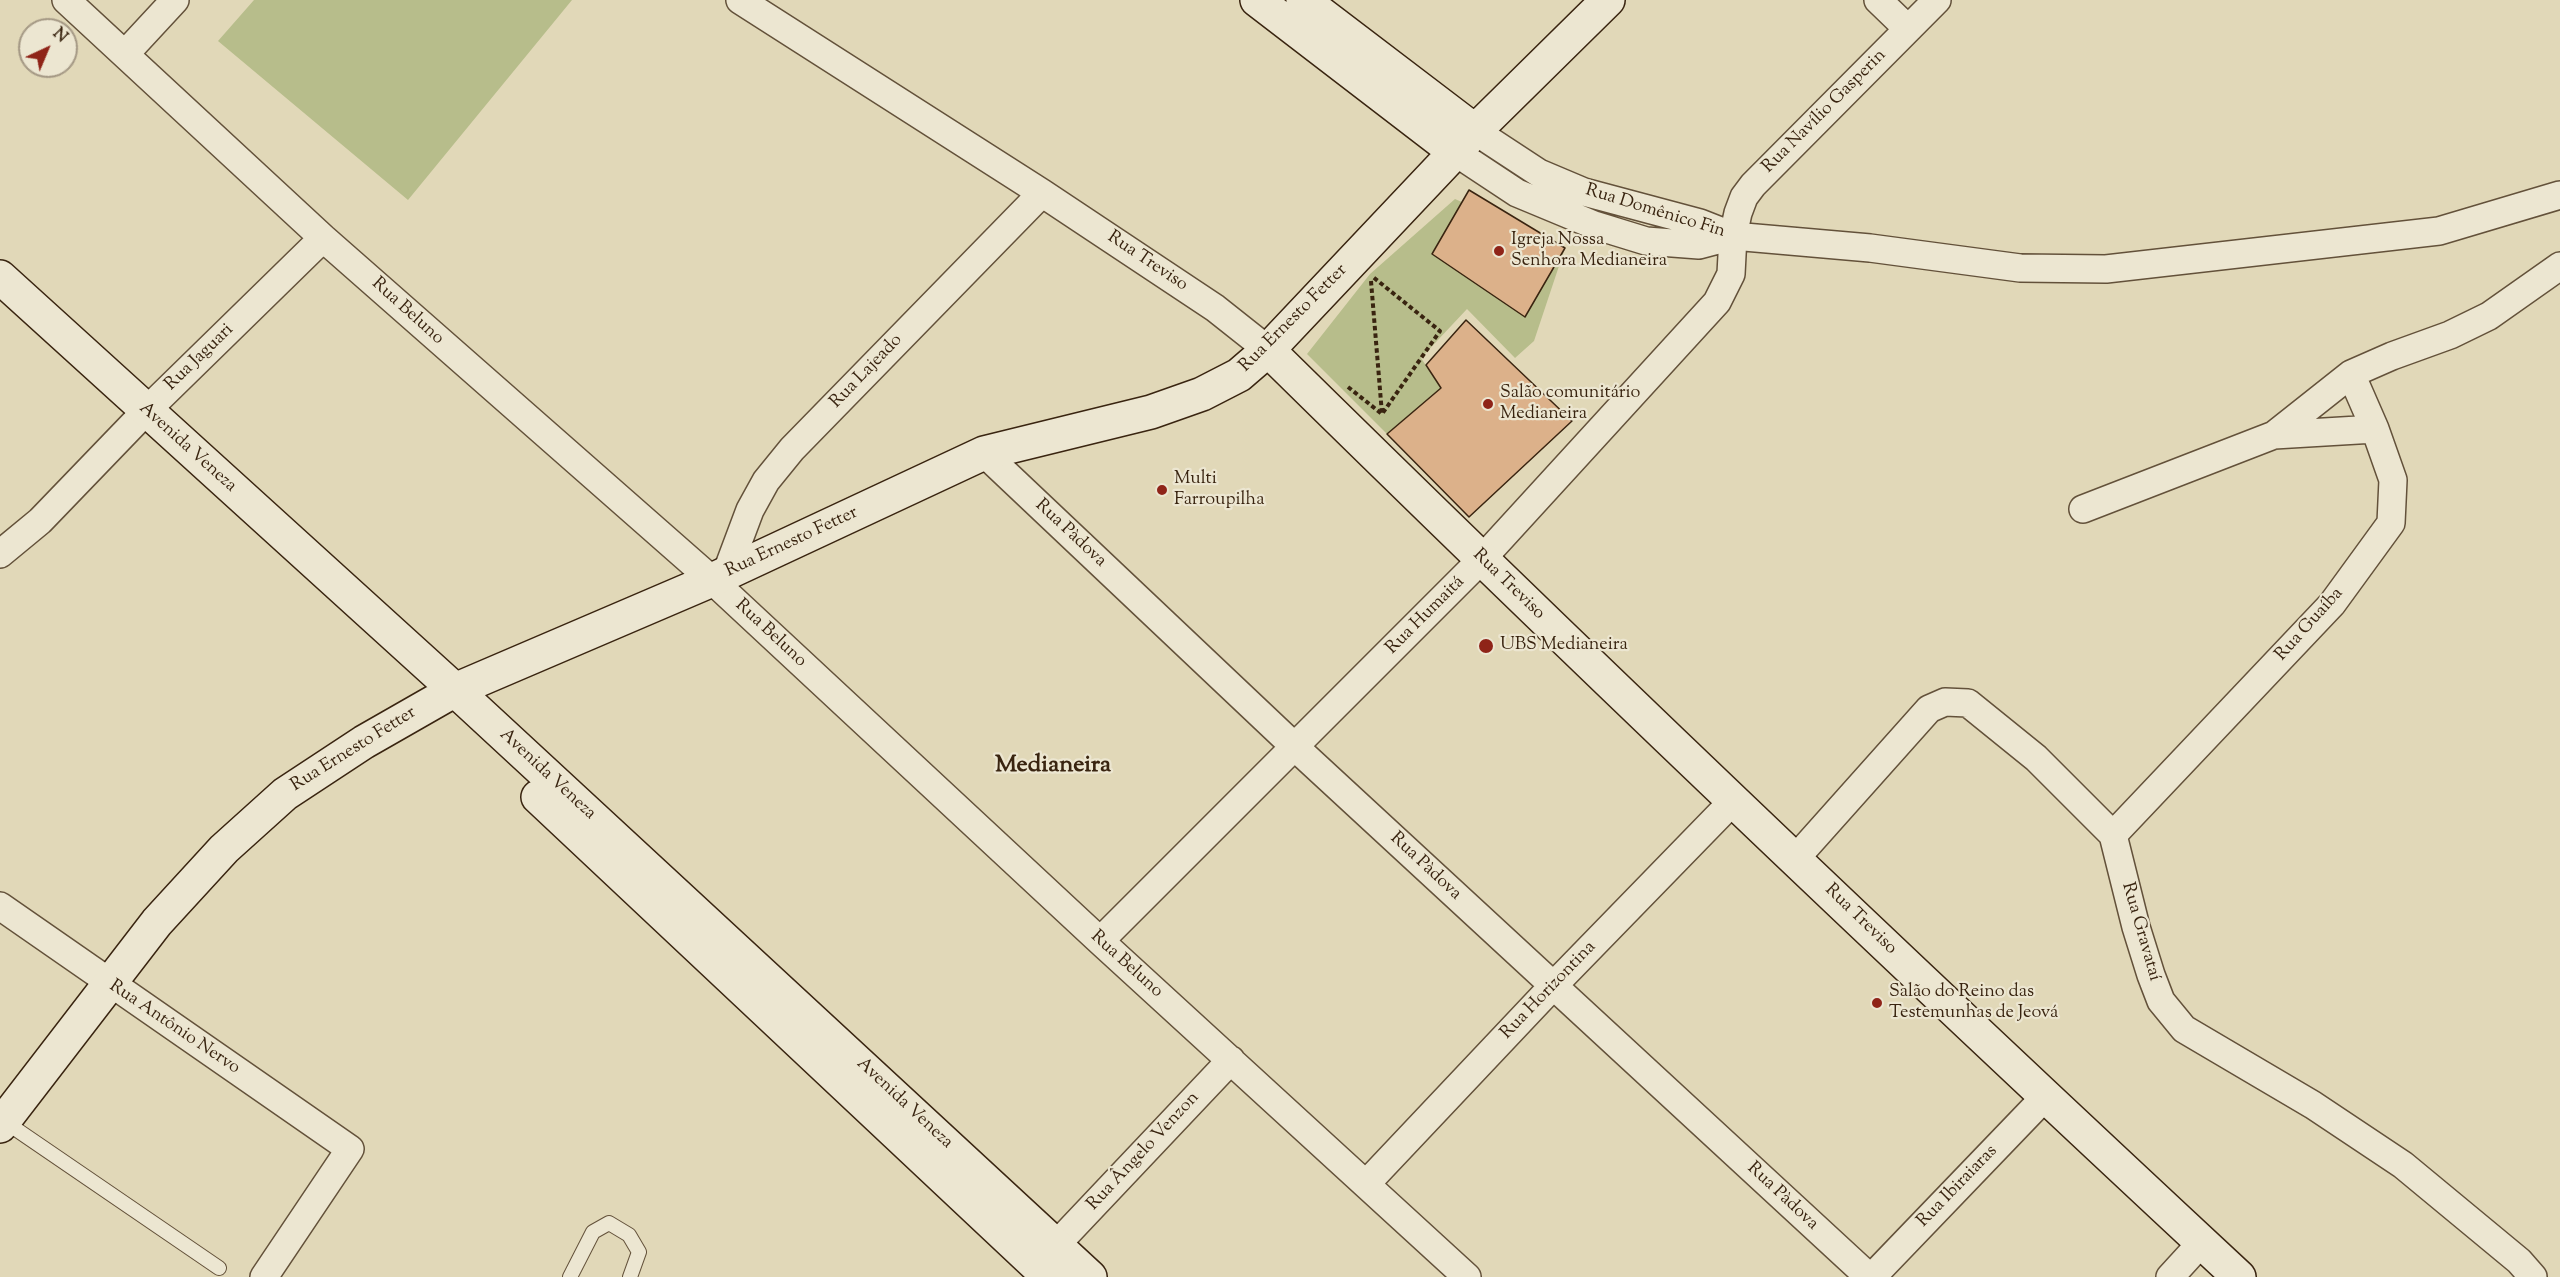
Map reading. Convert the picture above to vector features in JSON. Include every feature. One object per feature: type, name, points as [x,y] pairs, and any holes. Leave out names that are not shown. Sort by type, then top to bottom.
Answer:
[{"type":"main road","name":"Rua Domênico Fin","points":[[1257,0],[1465,142]]},
{"type":"main road","name":"Rua Domênico Fin","points":[[1303,0],[1465,142]]},
{"type":"main road","name":"Rua Ernesto Fetter","points":[[2,1123],[157,922],[209,865],[285,794],[364,742],[445,695],[719,577],[984,453],[1151,412],[1202,394],[1239,375],[1268,350],[1465,142],[1608,0]]},
{"type":"main road","name":"Avenida Veneza","points":[[0,277],[140,418],[1090,1277]]},
{"type":"main road","name":"Avenida Veneza","points":[[0,308],[140,418]]},
{"type":"main road","name":"Rua Treviso","points":[[1268,350],[1481,560],[1733,801],[1796,858],[2045,1097],[2239,1277]]},
{"type":"main road","name":"Avenida Veneza","points":[[445,695],[1049,1277]]},
{"type":"street","name":"Rua Beluno","points":[[66,0],[323,238],[719,577],[1100,941],[1467,1277]]},
{"type":"street","points":[[124,54],[175,0]]},
{"type":"street","name":"Rua Treviso","points":[[740,0],[1042,193],[1215,308],[1268,350]]},
{"type":"street","points":[[1878,0],[1908,29]]},
{"type":"street","name":"Rua Navílio Gasperin","points":[[1733,236],[1744,197],[1753,185],[1937,0]]},
{"type":"street","name":"Rua Domênico Fin","points":[[1465,142],[1584,192],[1700,223],[1733,236],[1870,248],[2020,267],[2106,269],[2439,231],[2560,195]]},
{"type":"street","name":"Rua Lajeado","points":[[719,577],[750,510],[772,473],[792,449],[1042,193]]},
{"type":"street","name":"Rua Humaitá","points":[[1100,941],[1296,748],[1481,560],[1717,302],[1731,274],[1733,236]]},
{"type":"street","name":"Rua Jaguari","points":[[0,554],[40,521],[140,418],[323,238]]},
{"type":"street","points":[[2083,509],[2274,435],[2352,374],[2374,363],[2450,335],[2489,316],[2560,266]]},
{"type":"street","name":"Rua Guaíba","points":[[2113,835],[2332,604],[2391,523],[2393,480],[2352,374]]},
{"type":"street","points":[[2274,435],[2375,429]]},
{"type":"street","name":"Rua Pàdova","points":[[984,453],[1296,748],[1871,1277]]},
{"type":"street","points":[[1796,858],[1929,709],[1945,702],[1968,703],[2037,758],[2113,835]]},
{"type":"street","name":"Rua Horizontina","points":[[1366,1184],[1553,986],[1733,801]]},
{"type":"street","name":"Rua Gravataí","points":[[2113,835],[2136,927],[2151,975],[2161,1001],[2184,1029],[2313,1105],[2403,1165],[2520,1261],[2533,1277]]},
{"type":"street","name":"Rua Antônio Nervo","points":[[0,906],[350,1149],[264,1277]]},
{"type":"street","name":"Rua Ângelo Venzon","points":[[1056,1245],[1231,1060]]},
{"type":"street","name":"Rua Ibiraiaras","points":[[1871,1277],[2045,1097]]},
{"type":"street","points":[[2170,1277],[2202,1242]]},
{"type":"lane","points":[[2,1123],[219,1268]]},
{"type":"lane","points":[[570,1277],[593,1232],[609,1223],[629,1235],[639,1252],[630,1277]]},
{"type":"path","points":[[1363,283],[1370,274]]},
{"type":"path","points":[[1370,274],[1440,331],[1382,414]]},
{"type":"path","points":[[1370,274],[1382,414]]},
{"type":"path","points":[[1345,384],[1382,414]]},
{"type":"green space","points":[[254,0],[572,0],[408,200],[218,41]]},
{"type":"green space","points":[[1455,199],[1565,248],[1534,341],[1515,358],[1467,309],[1421,358],[1441,388],[1387,434],[1307,354],[1370,274]]},
{"type":"building","name":"Igreja Nossa Senhora Medianeira","points":[[1469,190],[1565,248],[1525,317],[1432,254]]},
{"type":"building","name":"Salão comunitário Medianeira","points":[[1466,320],[1572,421],[1469,517],[1387,434],[1441,388],[1426,365]]},
{"type":"place","name":"Igreja Nossa Senhora Medianeira","points":[[1499,251]]},
{"type":"place","name":"Salão comunitário Medianeira","points":[[1488,404]]},
{"type":"place","name":"Multi Farroupilha","points":[[1162,490]]},
{"type":"place","name":"UBS Medianeira","points":[[1486,646]]},
{"type":"place","name":"Salão do Reino das Testemunhas de Jeová","points":[[1877,1003]]},
{"type":"district","name":"Medianeira","points":[[1053,767]]}]
